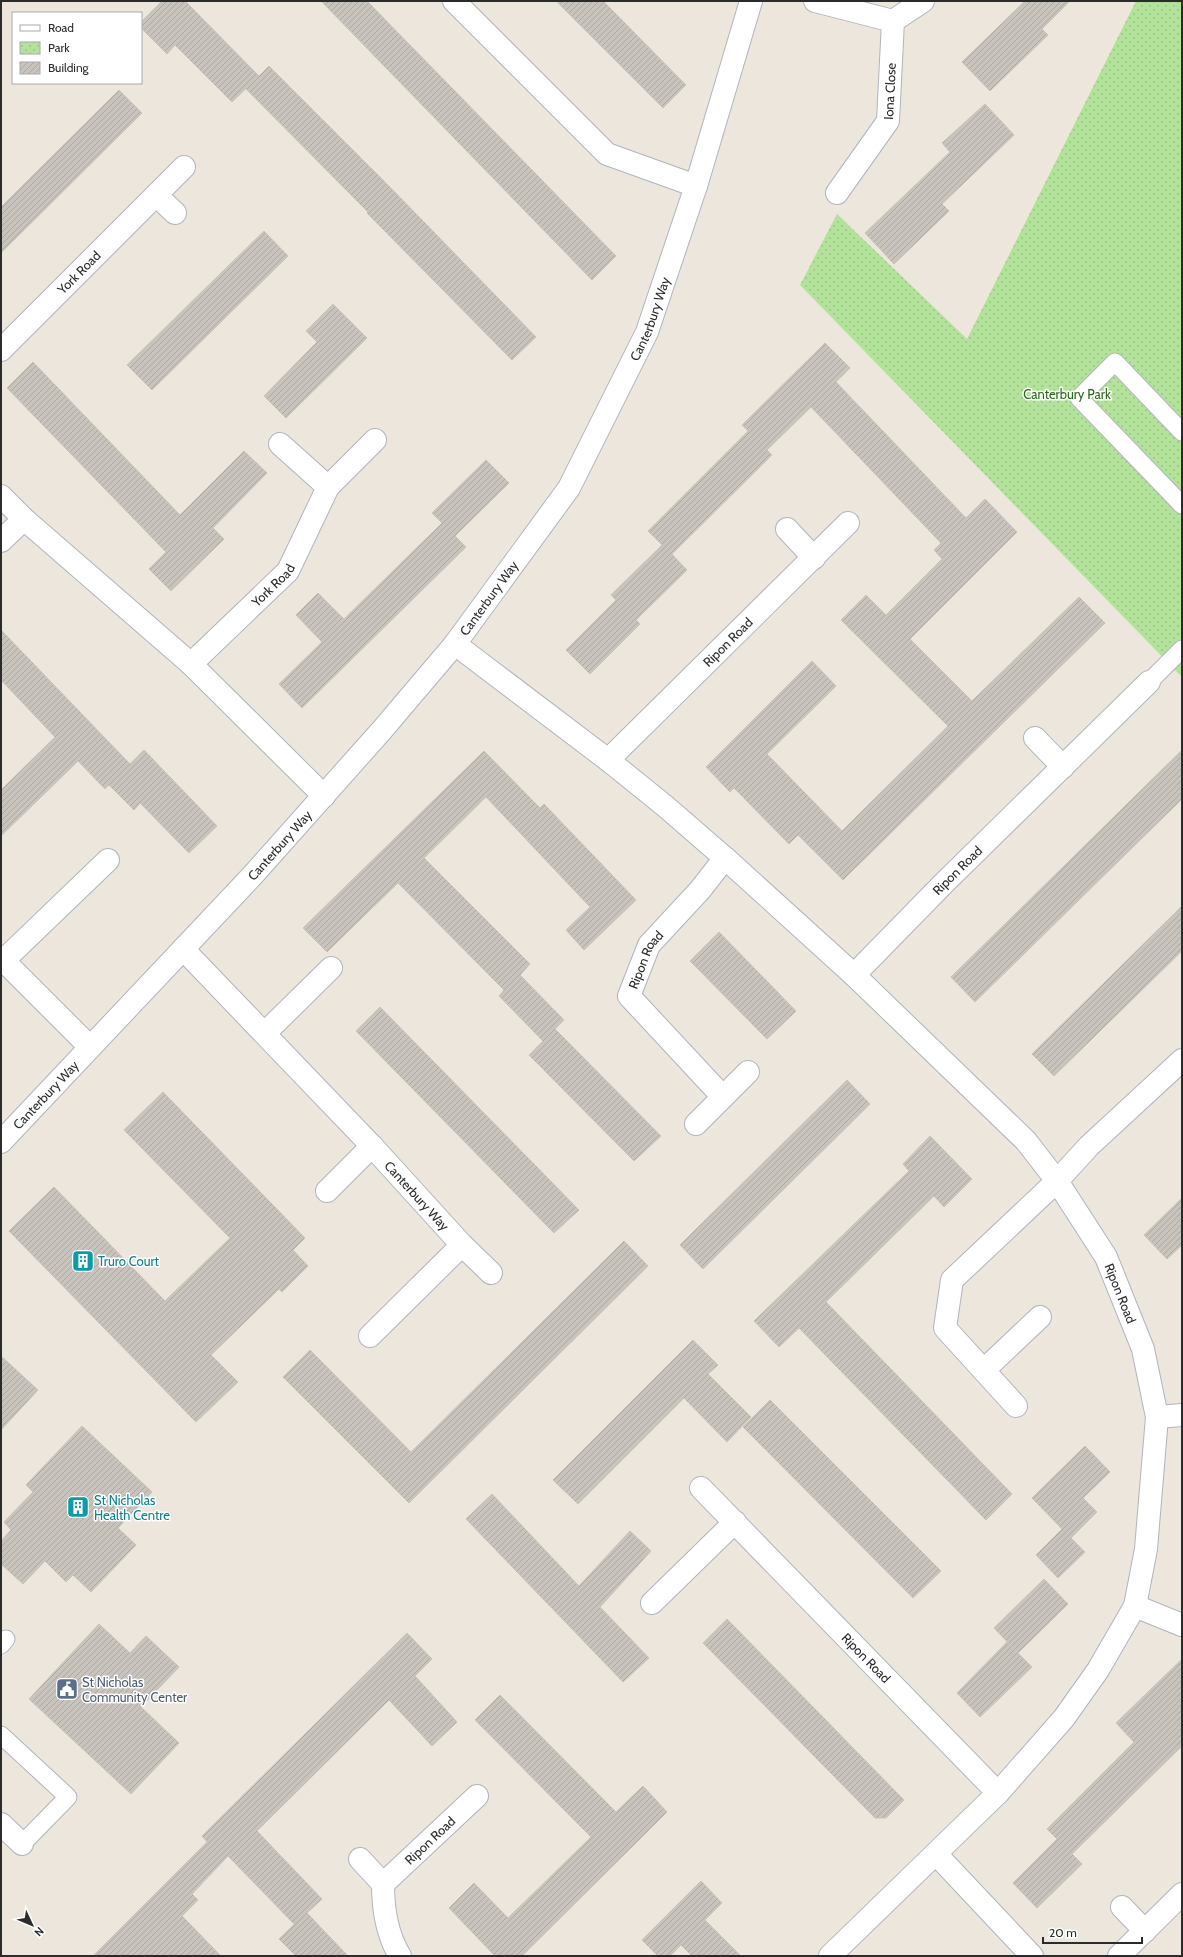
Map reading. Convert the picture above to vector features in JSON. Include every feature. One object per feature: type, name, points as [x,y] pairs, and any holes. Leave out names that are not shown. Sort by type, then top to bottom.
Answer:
[{"type":"street","points":[[454,1],[607,154],[696,186]]},
{"type":"street","name":"Canterbury Way","points":[[1,1142],[89,1046],[183,949],[324,796],[455,644],[569,488],[647,332],[696,186],[751,1]]},
{"type":"street","points":[[815,1],[893,22],[923,1]]},
{"type":"street","name":"Iona Close","points":[[837,193],[888,121],[893,22]]},
{"type":"street","name":"York Road","points":[[1,350],[184,167]]},
{"type":"street","points":[[156,195],[175,214]]},
{"type":"street","name":"York Road","points":[[191,664],[288,571],[328,487],[375,440]]},
{"type":"street","points":[[280,444],[328,487]]},
{"type":"street","points":[[1,496],[24,519],[191,664],[324,796]]},
{"type":"street","points":[[1,541],[24,519]]},
{"type":"street","name":"Ripon Road","points":[[608,760],[848,523]]},
{"type":"street","points":[[787,530],[814,558]]},
{"type":"street","name":"Ripon Road","points":[[455,644],[608,760],[725,858],[854,975],[1026,1141],[1057,1181],[1106,1257],[1143,1349],[1157,1417],[1146,1549],[1135,1606],[1098,1670],[1064,1718],[998,1793],[830,1956]]},
{"type":"street","name":"Ripon Road","points":[[854,975],[1150,682]]},
{"type":"street","points":[[1036,738],[1063,767]]},
{"type":"street","name":"Ripon Road","points":[[723,1097],[629,996],[649,945],[700,890],[725,858]]},
{"type":"street","points":[[89,1046],[2,959],[108,860]]},
{"type":"street","name":"Canterbury Way","points":[[183,949],[372,1146],[462,1245],[491,1273]]},
{"type":"street","points":[[265,1033],[331,968]]},
{"type":"street","points":[[1016,1406],[945,1328],[952,1280],[1057,1181],[1089,1146],[1182,1060]]},
{"type":"street","points":[[696,1124],[748,1072]]},
{"type":"street","points":[[326,1191],[372,1146]]},
{"type":"street","points":[[370,1336],[462,1245]]},
{"type":"street","points":[[984,1370],[1040,1317]]},
{"type":"street","points":[[1157,1417],[1182,1415]]},
{"type":"street","name":"Ripon Road","points":[[701,1488],[998,1793]]},
{"type":"street","points":[[652,1603],[735,1522]]},
{"type":"street","points":[[1135,1606],[1182,1625]]},
{"type":"street","name":"Ripon Road","points":[[383,1884],[477,1796]]},
{"type":"street","points":[[1,1824],[22,1844]]},
{"type":"street","points":[[936,1854],[1032,1956]]},
{"type":"street","points":[[360,1858],[383,1884],[384,1906],[390,1932],[400,1956]]},
{"type":"street","points":[[1119,1956],[1182,1894]]},
{"type":"street","points":[[1122,1907],[1145,1931]]},
{"type":"lane","points":[[1182,432],[1115,362],[1078,398],[1182,505]]},
{"type":"lane","points":[[1150,682],[1182,649]]},
{"type":"lane","points":[[1,1735],[68,1797],[22,1844]]},
{"type":"green space","name":"Canterbury Park","points":[[1136,1],[1182,1],[1182,677],[800,285],[837,214],[967,339]]},
{"type":"building","points":[[162,1],[185,1],[259,76],[232,102],[175,45],[167,54],[142,29],[142,21]]},
{"type":"building","points":[[321,1],[367,1],[616,256],[592,280]]},
{"type":"building","points":[[556,1],[603,1],[686,85],[663,108]]},
{"type":"building","points":[[1025,1],[1070,1],[1042,29],[1048,35],[990,91],[962,62]]},
{"type":"building","points":[[269,66],[385,182],[536,337],[512,360],[246,89]]},
{"type":"building","points":[[119,90],[142,113],[1,253],[1,207]]},
{"type":"building","points":[[985,104],[1014,135],[942,204],[949,211],[894,264],[865,233],[950,152],[942,143]]},
{"type":"building","points":[[264,231],[288,256],[152,390],[127,365]]},
{"type":"building","points":[[333,304],[367,338],[286,418],[264,396],[317,342],[306,331]]},
{"type":"building","points":[[825,343],[850,368],[836,382],[966,518],[985,499],[1017,532],[910,639],[972,701],[1079,597],[1105,623],[843,880],[798,835],[789,844],[734,788],[730,792],[706,767],[812,661],[836,686],[767,754],[842,831],[948,726],[841,620],[866,595],[886,615],[942,559],[934,550],[941,543],[811,407],[767,450],[772,455],[672,554],[666,548],[687,570],[636,620],[640,624],[590,674],[566,650],[616,600],[611,595],[662,545],[648,531],[748,431],[742,425]]},
{"type":"building","points":[[33,362],[180,515],[244,451],[267,473],[213,528],[224,539],[171,591],[149,569],[166,552],[7,388]]},
{"type":"building","points":[[486,460],[509,483],[455,536],[466,547],[302,708],[279,684],[322,642],[296,615],[318,593],[344,619],[442,523],[432,513]]},
{"type":"building","points":[[1,630],[130,764],[144,750],[217,826],[189,853],[140,803],[134,810],[109,785],[105,789],[78,761],[1,836],[1,790],[55,737],[1,680]]},
{"type":"building","points":[[1182,750],[1182,799],[975,1002],[951,977]]},
{"type":"building","points":[[484,751],[540,808],[544,804],[636,900],[584,950],[566,930],[590,907],[486,797],[424,858],[530,964],[520,975],[564,1020],[555,1029],[661,1136],[634,1161],[529,1055],[543,1041],[499,996],[504,990],[398,883],[327,952],[303,928]]},
{"type":"building","points":[[1182,906],[1182,951],[1054,1076],[1032,1054]]},
{"type":"building","points":[[719,932],[796,1011],[767,1039],[690,961]]},
{"type":"building","points":[[380,1007],[579,1210],[554,1233],[356,1031]]},
{"type":"building","points":[[847,1080],[870,1104],[703,1269],[680,1245]]},
{"type":"building","name":"Truro Court","points":[[163,1092],[305,1238],[293,1250],[308,1266],[282,1292],[279,1289],[211,1355],[238,1382],[196,1422],[9,1231],[54,1187],[165,1301],[230,1238],[124,1130]]},
{"type":"building","points":[[930,1136],[972,1179],[944,1207],[934,1196],[826,1302],[1012,1494],[986,1520],[799,1328],[779,1347],[754,1321],[909,1171],[903,1164]]},
{"type":"building","points":[[1182,1198],[1182,1245],[1167,1259],[1144,1235]]},
{"type":"building","points":[[624,1241],[648,1266],[409,1503],[283,1377],[310,1350],[411,1452]]},
{"type":"building","points":[[693,1340],[718,1365],[708,1374],[751,1417],[727,1442],[684,1398],[578,1504],[553,1480]]},
{"type":"building","points":[[1,1356],[38,1390],[1,1430]]},
{"type":"building","points":[[770,1400],[941,1571],[913,1598],[743,1427]]},
{"type":"building","name":"St Nicholas Health Centre","points":[[82,1426],[152,1492],[118,1528],[136,1545],[91,1592],[73,1575],[66,1582],[45,1561],[23,1584],[1,1564],[1,1541],[11,1530],[4,1522],[33,1492],[26,1485]]},
{"type":"building","points":[[1085,1446],[1110,1472],[1083,1498],[1097,1512],[1071,1538],[1085,1552],[1058,1578],[1036,1555],[1062,1529],[1032,1498]]},
{"type":"building","points":[[492,1494],[579,1586],[630,1531],[651,1551],[600,1607],[649,1658],[623,1682],[466,1519]]},
{"type":"building","points":[[1044,1579],[1068,1604],[1018,1653],[994,1628]]},
{"type":"building","points":[[727,1619],[904,1800],[886,1818],[875,1818],[703,1643]]},
{"type":"building","points":[[99,1624],[130,1653],[146,1636],[179,1667],[141,1707],[179,1743],[131,1794],[29,1699]]},
{"type":"building","points":[[407,1633],[432,1659],[415,1676],[457,1722],[432,1746],[389,1700],[257,1831],[322,1899],[307,1913],[348,1956],[296,1956],[279,1939],[304,1915],[294,1924],[228,1856],[192,1894],[198,1900],[182,1916],[221,1956],[93,1956],[207,1842],[202,1836]]},
{"type":"building","points":[[1007,1642],[1032,1667],[980,1717],[957,1693]]},
{"type":"building","points":[[1182,1659],[1182,1746],[1072,1854],[1047,1829],[1134,1742],[1116,1723]]},
{"type":"building","points":[[500,1695],[616,1812],[643,1786],[667,1812],[522,1956],[495,1956],[449,1908],[474,1883],[508,1918],[591,1837],[475,1720]]},
{"type":"building","points":[[1057,1839],[1082,1864],[1037,1908],[1013,1883]]},
{"type":"building","points":[[701,1881],[722,1903],[705,1920],[741,1956],[692,1956],[681,1945],[670,1956],[658,1956],[642,1940]]},
{"type":"place","name":"Truro Court","points":[[83,1261]]},
{"type":"place","name":"St Nicholas Health Centre","points":[[78,1507]]},
{"type":"place","name":"St Nicholas Community Center","points":[[67,1689]]}]
